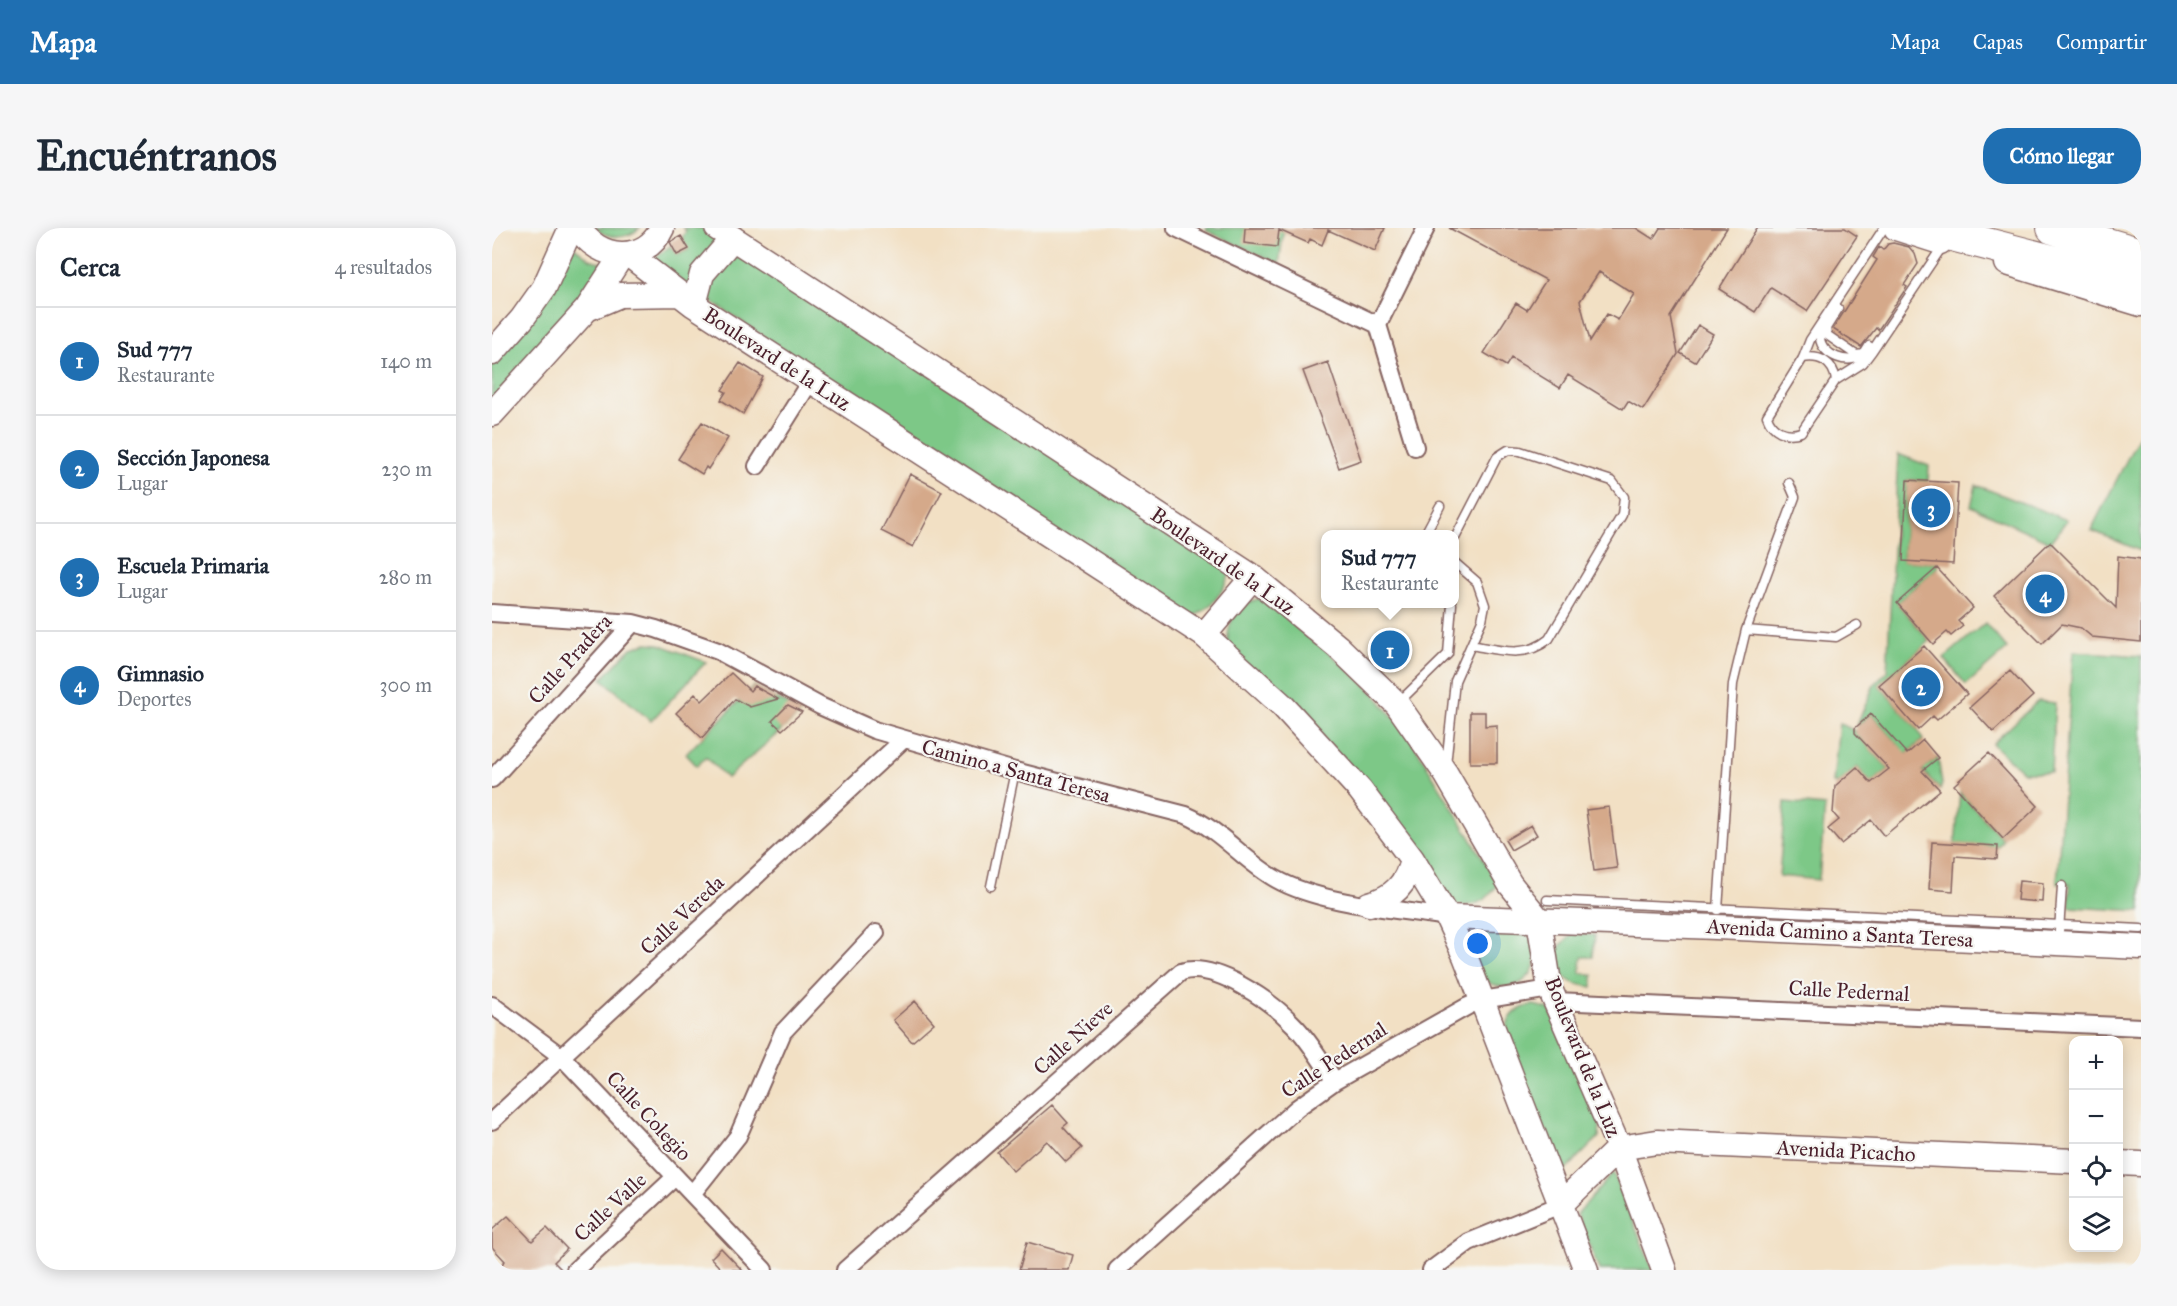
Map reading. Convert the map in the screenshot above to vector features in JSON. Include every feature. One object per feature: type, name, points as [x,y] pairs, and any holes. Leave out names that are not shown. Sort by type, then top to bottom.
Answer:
[{"type":"highway","points":[[1989,228],[2141,271]]},
{"type":"highway","points":[[2053,228],[2141,254]]},
{"type":"highway","points":[[2111,228],[2141,237]]},
{"type":"highway","points":[[1934,232],[2102,283],[2141,284]]},
{"type":"street","points":[[492,353],[534,304],[550,277],[571,228]]},
{"type":"street","name":"Boulevard de la Luz","points":[[579,228],[596,248],[625,255],[687,299],[1204,635],[1311,734],[1360,790],[1412,859],[1448,917],[1586,1270]]},
{"type":"street","points":[[492,414],[587,309],[625,255],[652,242],[662,228]]},
{"type":"street","points":[[1176,228],[1378,325]]},
{"type":"street","points":[[1415,447],[1378,325],[1426,228]]},
{"type":"street","points":[[1896,228],[1934,232]]},
{"type":"street","points":[[587,309],[620,295],[687,299],[729,232]]},
{"type":"street","name":"Boulevard de la Luz","points":[[729,232],[1253,577],[1338,647],[1397,704],[1446,774],[1492,857],[1543,910],[1553,995],[1619,1148],[1664,1270]]},
{"type":"street","points":[[2102,283],[2141,304]]},
{"type":"street","points":[[757,466],[811,380]]},
{"type":"street","points":[[1204,635],[1253,577]]},
{"type":"street","name":"Camino a Santa Teresa","points":[[492,613],[633,622],[718,651],[819,706],[903,740],[1186,815],[1210,828],[1257,867],[1304,891],[1448,917],[1543,910]]},
{"type":"street","name":"Calle Pradera","points":[[492,779],[633,622]]},
{"type":"street","name":"Calle Vereda","points":[[492,1121],[903,740]]},
{"type":"street","points":[[1369,904],[1379,902],[1396,891],[1407,876],[1412,859]]},
{"type":"street","name":"Avenida Camino a Santa Teresa","points":[[1543,910],[2059,935],[2141,947]]},
{"type":"street","points":[[692,1194],[738,1136],[783,1032],[876,933]]},
{"type":"street","name":"Calle Nieve","points":[[845,1270],[1181,972],[1194,969],[1213,972],[1272,1006],[1295,1026],[1335,1081]]},
{"type":"street","name":"Calle Pedernal","points":[[1117,1270],[1289,1115],[1335,1081],[1482,1000],[1553,995],[2141,1027]]},
{"type":"street","name":"Calle Colegio","points":[[492,1005],[562,1057],[764,1270]]},
{"type":"street","name":"Avenida Picacho","points":[[1619,1148],[1657,1142],[2069,1161]]},
{"type":"street","points":[[1431,1270],[1469,1242],[1560,1205],[1619,1148]]},
{"type":"street","points":[[2123,1163],[2141,1164]]},
{"type":"street","name":"Calle Valle","points":[[575,1270],[675,1177]]},
{"type":"lane","points":[[1884,228],[1810,340],[1803,358],[1767,416],[1769,422],[1779,432],[1790,434],[1801,432],[1836,380],[1863,363],[1886,330],[1934,232]]},
{"type":"lane","points":[[1851,278],[1847,294],[1826,328],[1827,335],[1853,354],[1864,354],[1875,337],[1886,330]]},
{"type":"lane","points":[[1803,358],[1818,357],[1825,360],[1833,369],[1836,380]]},
{"type":"lane","points":[[1459,532],[1497,457],[1508,450],[1520,451],[1612,481],[1624,497],[1622,515],[1549,639],[1536,648],[1518,652],[1471,645]]},
{"type":"lane","points":[[1718,910],[1733,684],[1746,630],[1795,497],[1789,483]]},
{"type":"lane","points":[[1427,530],[1440,506]]},
{"type":"lane","points":[[1446,774],[1455,681],[1484,612],[1484,597],[1477,582],[1459,566]]},
{"type":"lane","points":[[1397,704],[1448,654],[1452,608]]},
{"type":"lane","points":[[1746,630],[1836,637],[1857,625]]},
{"type":"lane","points":[[991,886],[1016,771]]},
{"type":"lane","points":[[2062,886],[2059,935],[2141,929]]},
{"type":"lane","points":[[1543,910],[1718,910],[1820,923]]},
{"type":"green space","points":[[595,228],[640,228],[629,235],[618,237],[606,235]]},
{"type":"green space","points":[[683,228],[708,228],[724,239],[691,288],[653,260],[670,246],[677,255],[688,250],[682,238],[686,231]]},
{"type":"green space","points":[[1206,228],[1284,228],[1279,264],[1207,231]]},
{"type":"green space","points":[[573,246],[590,259],[611,266],[492,401],[492,364]]},
{"type":"green space","points":[[737,249],[1231,569],[1225,586],[1216,600],[1203,611],[1188,619],[706,298],[711,279]]},
{"type":"green space","points":[[2141,432],[2141,551],[2091,530]]},
{"type":"green space","points":[[1898,454],[1929,466],[1928,481],[1907,480],[1903,561],[1938,563],[1937,568],[1897,603],[1930,641],[1879,685],[1918,730],[1923,740],[1892,766],[1886,761],[1901,748],[1871,714],[1856,727],[1874,685],[1887,672]]},
{"type":"green space","points":[[1976,485],[2067,520],[2050,542],[1971,506]]},
{"type":"green space","points":[[1267,597],[1373,692],[1410,738],[1498,883],[1484,900],[1464,906],[1448,903],[1228,644],[1230,627],[1237,612],[1250,602]]},
{"type":"green space","points":[[1985,623],[2007,649],[1966,685],[1944,658]]},
{"type":"green space","points":[[646,643],[659,644],[706,662],[651,721],[602,679],[630,649]]},
{"type":"green space","points":[[2073,651],[2141,656],[2141,911],[2069,907],[2070,884],[2057,883]]},
{"type":"green space","points":[[754,686],[802,712],[727,778],[706,757],[697,766],[686,754]]},
{"type":"green space","points":[[2038,701],[2055,703],[2051,772],[2023,772],[1992,744]]},
{"type":"green space","points":[[1839,723],[1853,730],[1889,769],[1871,783],[1857,767],[1839,783],[1833,783]]},
{"type":"green space","points":[[1938,758],[1942,784],[1940,790],[1923,771],[1906,783]]},
{"type":"green space","points":[[1960,793],[2003,839],[1998,846],[1955,844]]},
{"type":"green space","points":[[1785,802],[1825,806],[1819,880],[1779,876]]},
{"type":"green space","points":[[1499,925],[1511,925],[1527,934],[1534,944],[1536,956],[1534,968],[1527,978],[1511,987],[1499,987],[1488,982],[1479,973],[1474,962],[1474,950],[1479,939],[1488,930]]},
{"type":"green space","points":[[1572,934],[1595,935],[1593,957],[1582,957],[1580,973],[1593,975],[1593,987],[1569,981],[1556,965],[1558,948]]},
{"type":"green space","points":[[1534,1005],[1549,1009],[1601,1113],[1599,1137],[1561,1175],[1505,1034],[1514,1014]]},
{"type":"green space","points":[[1613,1173],[1653,1270],[1599,1270],[1577,1214]]},
{"type":"building","points":[[1245,228],[1385,228],[1375,251],[1328,230],[1322,245],[1310,239],[1308,243],[1279,230],[1277,247],[1244,243]]},
{"type":"building","points":[[1449,228],[1636,228],[1653,239],[1660,228],[1727,228],[1671,317],[1678,354],[1643,410],[1628,401],[1623,409],[1568,375],[1560,388],[1511,358],[1506,366],[1484,353],[1516,303],[1527,310],[1546,280]],"holes":[[[1599,272],[1634,294],[1618,320],[1607,314],[1590,341],[1580,301]]]},
{"type":"building","points":[[1757,228],[1845,228],[1857,236],[1807,311],[1771,288],[1755,312],[1719,289]]},
{"type":"building","points":[[681,236],[689,249],[677,255],[670,242]]},
{"type":"building","points":[[1888,244],[1909,247],[1915,254],[1918,264],[1904,285],[1907,287],[1878,330],[1876,328],[1861,347],[1833,329],[1877,260],[1873,257],[1879,247],[1883,250]]},
{"type":"building","points":[[1698,325],[1713,334],[1695,362],[1680,353]]},
{"type":"building","points":[[1328,362],[1361,460],[1339,468],[1303,371]]},
{"type":"building","points":[[740,363],[763,377],[743,414],[721,400],[726,392],[722,390]]},
{"type":"building","points":[[702,422],[728,438],[708,469],[706,467],[702,474],[678,459]]},
{"type":"building","points":[[910,474],[942,491],[913,547],[881,531]]},
{"type":"building","points":[[1907,480],[1958,483],[1953,564],[1903,561]]},
{"type":"building","points":[[2050,542],[2116,608],[2118,556],[2141,559],[2141,642],[2092,637],[2081,628],[2062,624],[2042,644],[1994,596]]},
{"type":"building","points":[[1937,568],[1973,608],[1958,621],[1963,626],[1951,636],[1947,632],[1933,644],[1897,603]]},
{"type":"building","points":[[1924,646],[1967,694],[1937,720],[1933,716],[1918,730],[1879,685]]},
{"type":"building","points":[[2010,671],[2033,696],[1993,732],[1970,707]]},
{"type":"building","points":[[731,673],[750,691],[754,686],[778,699],[750,707],[735,699],[702,738],[676,713],[695,694],[702,701]]},
{"type":"building","points":[[788,705],[802,712],[782,730],[772,721]]},
{"type":"building","points":[[1470,712],[1485,712],[1485,726],[1497,725],[1497,763],[1470,763]]},
{"type":"building","points":[[1871,714],[1907,754],[1923,740],[1938,758],[1922,771],[1940,790],[1884,836],[1871,820],[1841,844],[1828,829],[1839,820],[1833,813],[1835,786],[1857,767],[1871,783],[1889,769],[1855,733],[1855,728]]},
{"type":"building","points":[[1989,753],[2038,806],[2003,839],[1954,785]]},
{"type":"building","points":[[1609,807],[1617,868],[1594,871],[1586,810]]},
{"type":"building","points":[[1531,825],[1537,835],[1511,850],[1505,840]]},
{"type":"building","points":[[1932,842],[1998,846],[1997,859],[1955,856],[1953,891],[1929,889]]},
{"type":"building","points":[[2019,881],[2043,883],[2042,902],[2017,900]]},
{"type":"building","points":[[915,1001],[934,1023],[912,1042],[893,1020]]},
{"type":"building","points":[[1052,1105],[1068,1123],[1063,1127],[1082,1148],[1066,1162],[1047,1141],[1013,1171],[997,1152]]},
{"type":"building","points":[[508,1216],[532,1241],[547,1228],[567,1249],[554,1262],[562,1270],[496,1270],[505,1261],[492,1247],[492,1230]]},
{"type":"building","points":[[1027,1242],[1073,1255],[1069,1270],[1019,1270]]},
{"type":"building","points":[[721,1248],[742,1270],[722,1270],[711,1258]]},
{"type":"place","name":"Escuela Primaria","points":[[1931,508]]},
{"type":"place","name":"Gimnasio","points":[[2045,594]]},
{"type":"place","name":"Sud 777","points":[[1390,650]]},
{"type":"place","name":"Sección Japonesa","points":[[1921,687]]}]
